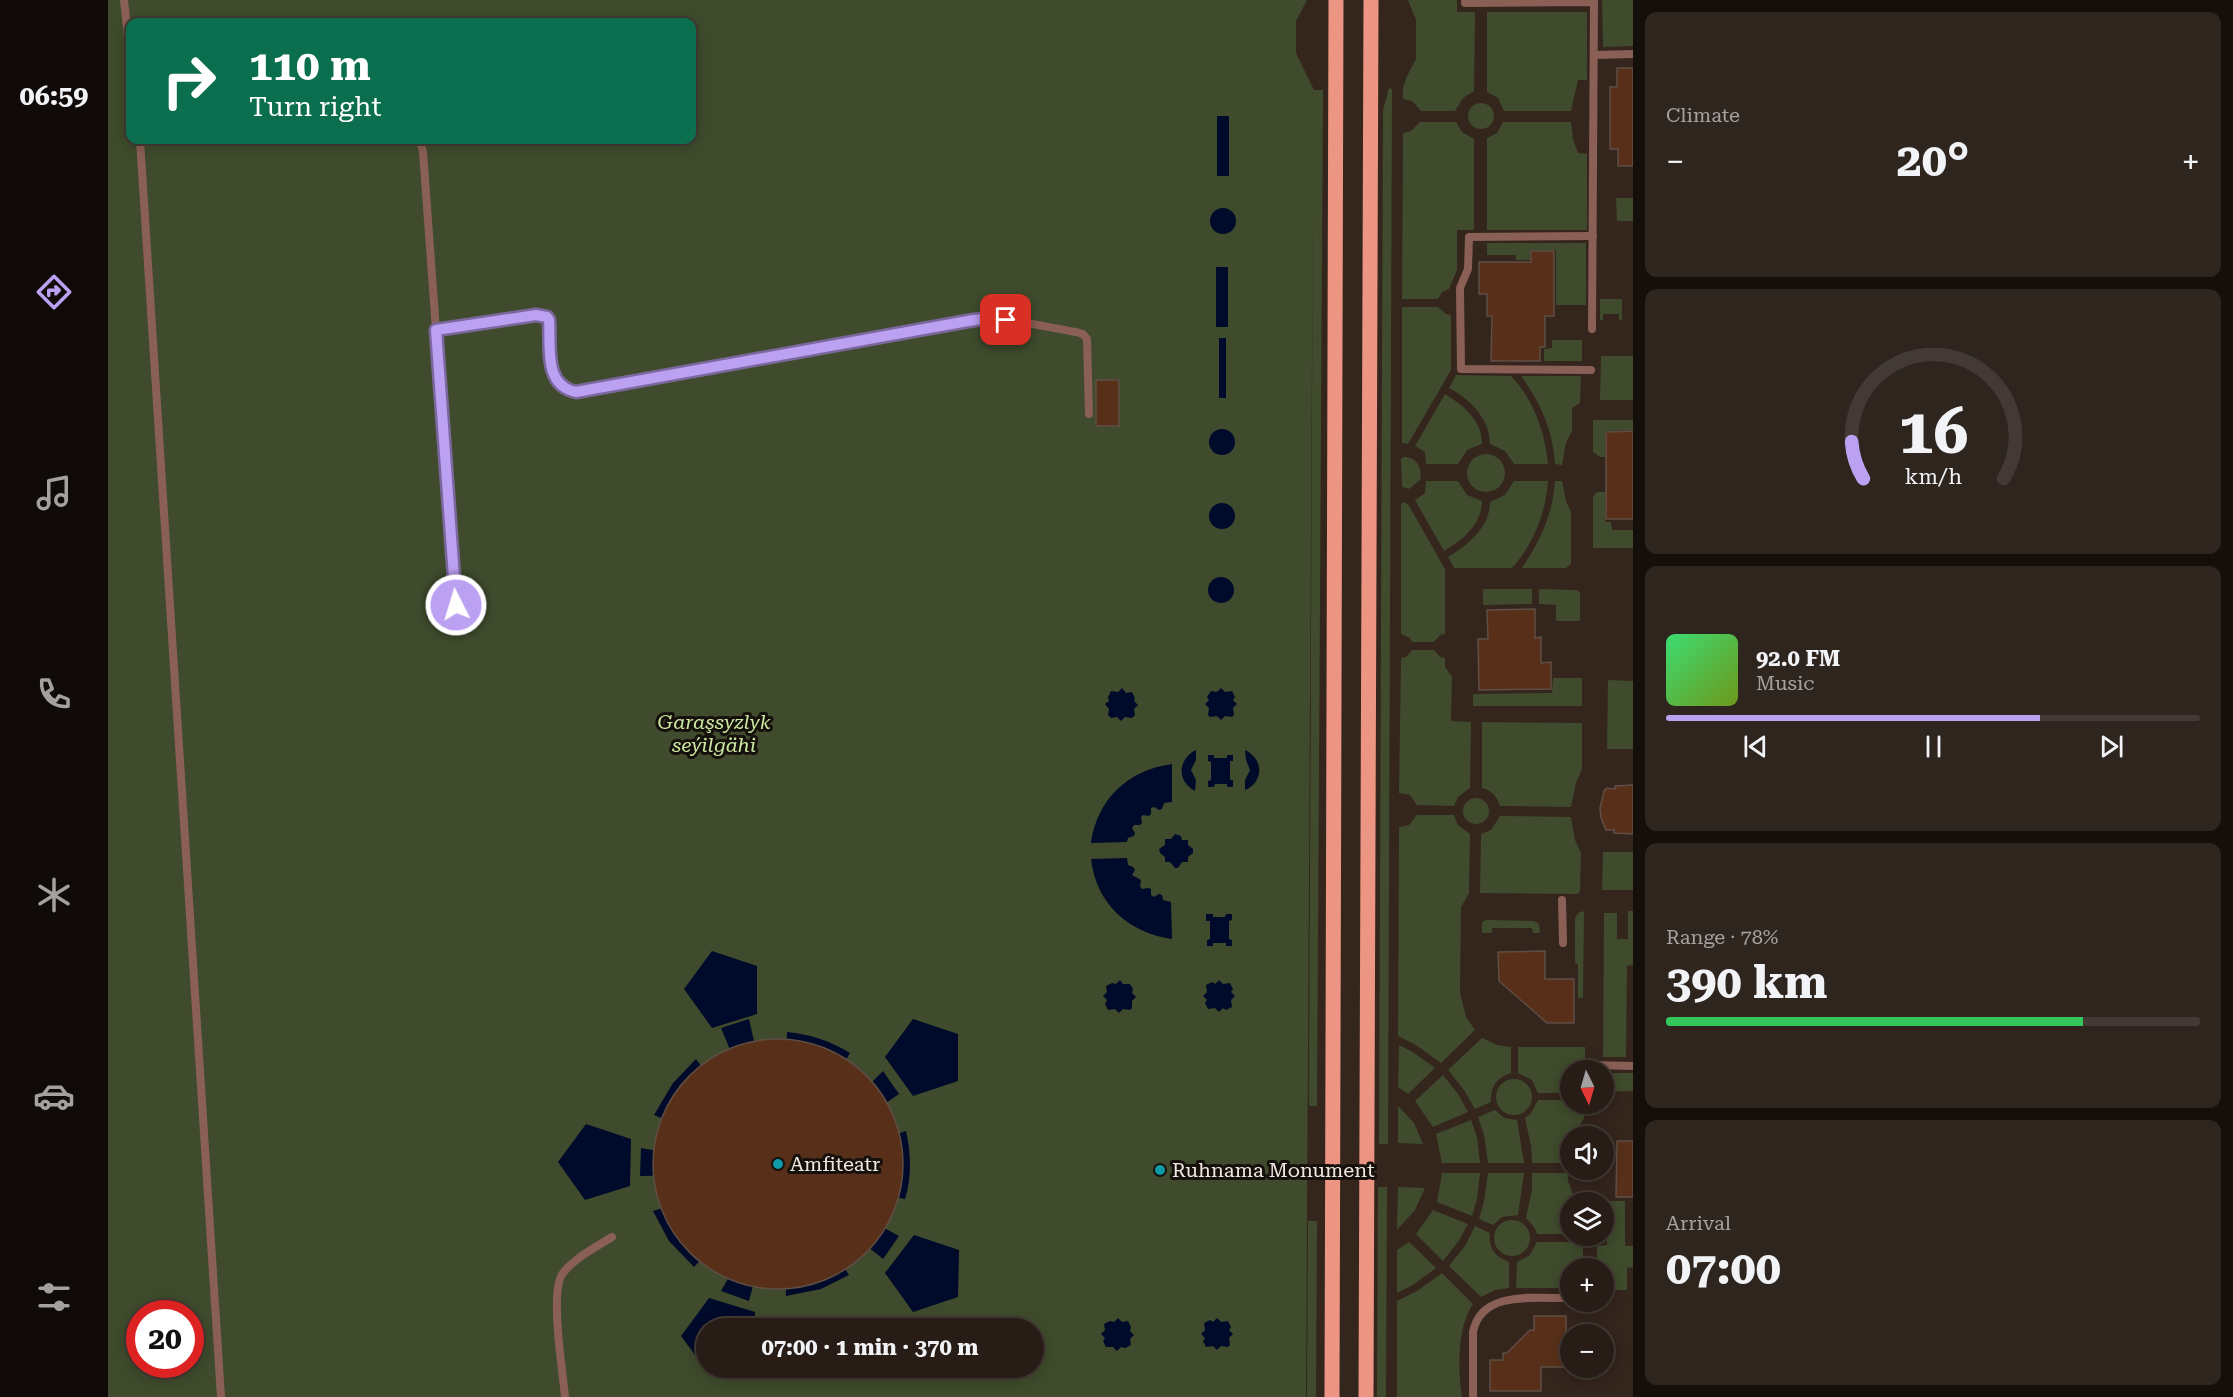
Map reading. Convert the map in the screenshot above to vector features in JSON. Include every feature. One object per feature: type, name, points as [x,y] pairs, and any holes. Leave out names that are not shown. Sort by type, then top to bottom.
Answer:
[{"type":"main road","points":[[1332,1397],[1336,0]]},
{"type":"main road","points":[[1366,1397],[1371,0]]},
{"type":"lane","points":[[124,0],[126,18]]},
{"type":"lane","points":[[1465,0],[1465,3],[1594,2],[1592,329]]},
{"type":"lane","points":[[1594,55],[1633,54]]},
{"type":"lane","points":[[140,144],[221,1397]]},
{"type":"lane","points":[[421,144],[456,605]]},
{"type":"lane","points":[[1591,370],[1461,369],[1460,288],[1468,269],[1469,237],[1593,236]]},
{"type":"lane","points":[[436,330],[536,315],[547,317],[554,376],[559,385],[576,392],[968,321],[988,318],[1006,320],[1083,334],[1087,339],[1089,414]]},
{"type":"lane","points":[[1562,900],[1563,943]]},
{"type":"lane","points":[[1614,1066],[1633,1066]]},
{"type":"lane","points":[[565,1397],[557,1311],[559,1280],[576,1260],[612,1237]]},
{"type":"lane","points":[[1473,1397],[1473,1332],[1474,1323],[1480,1314],[1490,1306],[1512,1299],[1560,1298]]},
{"type":"green space","name":"Garaşsyzlyk seýilgähi","points":[[108,0],[1307,0],[1296,21],[1296,53],[1314,90],[1323,90],[1317,1106],[1309,1106],[1313,175],[1306,1397],[108,1397]]},
{"type":"green space","points":[[1408,0],[1457,0],[1457,12],[1475,12],[1474,91],[1463,98],[1455,111],[1421,111],[1412,101],[1403,99],[1406,78],[1416,59],[1416,20]]},
{"type":"green space","points":[[1602,0],[1633,0],[1633,46],[1603,47]]},
{"type":"green space","points":[[1487,12],[1587,12],[1587,80],[1578,80],[1571,111],[1504,111],[1498,98],[1487,92]]},
{"type":"green space","points":[[1389,88],[1392,89],[1388,1144],[1379,1144],[1383,110]]},
{"type":"green space","points":[[1481,103],[1491,106],[1494,116],[1491,126],[1481,129],[1471,126],[1468,116],[1471,106]]},
{"type":"green space","points":[[1420,122],[1456,122],[1462,132],[1474,139],[1474,230],[1457,230],[1457,270],[1449,289],[1442,292],[1438,299],[1402,299],[1403,133],[1411,131]]},
{"type":"green space","points":[[1503,122],[1571,122],[1578,153],[1587,154],[1587,230],[1487,230],[1487,138],[1497,133]]},
{"type":"green space","points":[[1616,198],[1633,198],[1633,221],[1617,221]]},
{"type":"green space","points":[[1487,243],[1586,243],[1586,305],[1556,305],[1556,250],[1530,250],[1530,260],[1516,260],[1516,255],[1487,255]]},
{"type":"green space","points":[[1600,299],[1622,299],[1622,320],[1619,320],[1619,314],[1603,314],[1603,320],[1600,320]]},
{"type":"green space","points":[[1402,307],[1438,307],[1451,315],[1451,370],[1408,444],[1402,443]]},
{"type":"green space","points":[[1552,340],[1582,340],[1582,361],[1544,361],[1544,349],[1552,348]]},
{"type":"green space","points":[[1601,356],[1633,356],[1633,400],[1600,400]]},
{"type":"green space","points":[[1456,375],[1511,376],[1526,395],[1537,417],[1548,464],[1514,464],[1505,451],[1490,444],[1483,418],[1471,404],[1449,388]]},
{"type":"green space","points":[[1521,376],[1581,376],[1580,403],[1572,408],[1572,431],[1566,443],[1562,465],[1555,464],[1552,440],[1545,418]]},
{"type":"green space","points":[[1445,394],[1471,415],[1479,428],[1482,444],[1467,450],[1458,464],[1426,464],[1425,452],[1415,446]]},
{"type":"green space","points":[[1593,420],[1633,420],[1633,430],[1605,431],[1605,457],[1600,457],[1593,452]]},
{"type":"green space","points":[[1486,454],[1499,460],[1505,473],[1499,486],[1486,492],[1473,486],[1467,473],[1473,460]]},
{"type":"green space","points":[[1404,457],[1416,461],[1421,472],[1420,480],[1409,489],[1402,487],[1401,459]]},
{"type":"green space","points":[[1426,481],[1458,481],[1467,495],[1482,501],[1475,524],[1458,542],[1444,551],[1415,500],[1425,493]]},
{"type":"green space","points":[[1514,481],[1548,481],[1541,517],[1526,549],[1512,568],[1454,568],[1448,557],[1476,534],[1486,519],[1490,502],[1505,495]]},
{"type":"green space","points":[[1555,481],[1562,481],[1571,512],[1571,564],[1566,568],[1522,568],[1544,527],[1552,505]]},
{"type":"green space","points":[[1597,492],[1605,492],[1605,522],[1611,522],[1612,530],[1633,530],[1633,548],[1593,548],[1593,497]]},
{"type":"green space","points":[[1403,502],[1408,504],[1445,569],[1445,634],[1440,635],[1434,642],[1412,642],[1410,638],[1401,634],[1401,505]]},
{"type":"green space","points":[[1483,589],[1532,589],[1532,604],[1483,605]]},
{"type":"green space","points":[[1539,589],[1577,590],[1580,593],[1580,621],[1556,621],[1556,605],[1539,604]]},
{"type":"green space","points":[[1412,650],[1434,650],[1440,657],[1445,658],[1445,667],[1452,677],[1451,721],[1471,722],[1470,788],[1458,797],[1454,806],[1417,805],[1410,795],[1399,793],[1401,658],[1406,657]]},
{"type":"green space","points":[[1553,678],[1582,678],[1582,706],[1473,706],[1473,694],[1552,693]]},
{"type":"green space","points":[[1608,680],[1633,681],[1633,749],[1607,749]]},
{"type":"green space","points":[[1482,722],[1582,723],[1582,769],[1576,783],[1571,807],[1500,806],[1493,794],[1482,788]]},
{"type":"green space","points":[[1476,798],[1485,802],[1489,811],[1485,820],[1476,824],[1467,820],[1463,811],[1467,802]]},
{"type":"green space","points":[[1417,815],[1454,815],[1458,825],[1470,834],[1469,893],[1461,907],[1460,993],[1466,1017],[1475,1030],[1441,1063],[1416,1045],[1398,1036],[1399,827],[1409,825]]},
{"type":"green space","points":[[1500,816],[1571,817],[1575,840],[1581,853],[1580,892],[1577,894],[1480,893],[1481,834],[1491,830]]},
{"type":"green space","points":[[1603,852],[1633,852],[1633,890],[1602,890]]},
{"type":"green space","points":[[1584,911],[1583,998],[1578,998],[1575,919],[1578,913]]},
{"type":"green space","points":[[1628,911],[1633,911],[1633,965],[1627,966],[1626,1057],[1603,1057],[1604,913],[1617,913],[1617,939],[1628,939]]},
{"type":"green space","points":[[1486,920],[1534,921],[1539,924],[1540,933],[1533,933],[1532,928],[1492,928],[1492,933],[1482,933],[1482,922]]},
{"type":"green space","points":[[1482,1038],[1497,1045],[1511,1047],[1511,1073],[1495,1084],[1491,1102],[1475,1109],[1448,1070]]},
{"type":"green space","points":[[1399,1045],[1435,1068],[1408,1094],[1398,1087]]},
{"type":"green space","points":[[1518,1047],[1585,1047],[1585,1060],[1560,1060],[1560,1093],[1538,1093],[1532,1080],[1518,1073]]},
{"type":"green space","points":[[1614,1073],[1633,1073],[1633,1091],[1614,1092]]},
{"type":"green space","points":[[1443,1075],[1468,1112],[1433,1127],[1415,1101]]},
{"type":"green space","points":[[1514,1079],[1527,1084],[1532,1097],[1527,1110],[1514,1115],[1501,1110],[1496,1097],[1501,1084]]},
{"type":"green space","points":[[1538,1100],[1560,1100],[1560,1114],[1584,1114],[1579,1126],[1560,1126],[1560,1163],[1532,1163],[1525,1118],[1531,1113]]},
{"type":"green space","points":[[1398,1106],[1414,1123],[1423,1144],[1398,1143]]},
{"type":"green space","points":[[1495,1110],[1504,1118],[1517,1120],[1524,1163],[1488,1163],[1484,1135],[1478,1117]]},
{"type":"green space","points":[[1471,1120],[1477,1137],[1480,1163],[1442,1163],[1436,1134]]},
{"type":"green space","points":[[1442,1173],[1480,1173],[1477,1199],[1472,1216],[1437,1202]]},
{"type":"green space","points":[[1488,1173],[1524,1173],[1518,1215],[1502,1217],[1493,1225],[1479,1219]]},
{"type":"green space","points":[[1532,1173],[1560,1173],[1560,1180],[1568,1180],[1572,1192],[1560,1192],[1560,1234],[1537,1234],[1526,1218],[1532,1189]]},
{"type":"green space","points":[[1378,1187],[1387,1187],[1386,1397],[1377,1397]]},
{"type":"green space","points":[[1398,1187],[1425,1188],[1415,1210],[1397,1230]]},
{"type":"green space","points":[[1614,1201],[1625,1201],[1625,1246],[1633,1246],[1633,1267],[1627,1268],[1627,1290],[1614,1290],[1614,1258],[1597,1258],[1597,1246],[1614,1246]]},
{"type":"green space","points":[[1433,1210],[1468,1224],[1443,1261],[1416,1234]]},
{"type":"green space","points":[[1512,1220],[1525,1225],[1530,1238],[1525,1251],[1512,1256],[1499,1251],[1494,1238],[1499,1225]]},
{"type":"green space","points":[[1308,1221],[1317,1221],[1316,1397],[1307,1397]]},
{"type":"green space","points":[[1475,1226],[1490,1233],[1491,1247],[1500,1257],[1509,1262],[1509,1288],[1495,1290],[1481,1297],[1449,1266],[1465,1246]]},
{"type":"green space","points":[[1409,1242],[1436,1268],[1413,1285],[1397,1293],[1397,1250]]},
{"type":"green space","points":[[1537,1242],[1560,1242],[1560,1246],[1583,1246],[1583,1258],[1560,1258],[1560,1288],[1516,1288],[1517,1262],[1530,1255]]},
{"type":"green space","points":[[1442,1273],[1473,1304],[1461,1336],[1462,1397],[1397,1397],[1397,1301],[1417,1291]]},
{"type":"water","points":[[1217,116],[1229,116],[1229,176],[1217,176]]},
{"type":"water","points":[[1223,208],[1232,212],[1236,221],[1232,230],[1223,234],[1214,230],[1210,221],[1214,212]]},
{"type":"water","points":[[1216,267],[1228,267],[1228,327],[1216,327]]},
{"type":"water","points":[[1219,338],[1226,338],[1226,398],[1219,398]]},
{"type":"water","points":[[1222,429],[1231,433],[1235,442],[1231,451],[1222,455],[1213,451],[1209,442],[1213,433]]},
{"type":"water","points":[[1222,503],[1231,507],[1235,516],[1231,525],[1222,529],[1213,525],[1209,516],[1213,507]]},
{"type":"water","points":[[1221,577],[1230,581],[1234,590],[1230,599],[1221,603],[1212,599],[1208,590],[1212,581]]},
{"type":"water","points":[[1122,688],[1126,693],[1132,692],[1134,701],[1138,705],[1134,709],[1135,715],[1132,718],[1125,717],[1121,721],[1117,717],[1111,718],[1108,715],[1109,709],[1105,704],[1109,701],[1111,691],[1118,692]]},
{"type":"water","points":[[1221,688],[1225,692],[1232,691],[1235,697],[1233,700],[1237,704],[1233,708],[1232,717],[1225,716],[1221,720],[1217,716],[1208,715],[1209,708],[1205,704],[1209,700],[1207,697],[1211,691],[1217,692]]},
{"type":"water","points":[[1196,750],[1196,760],[1191,770],[1196,780],[1195,791],[1185,782],[1182,770],[1186,759]]},
{"type":"water","points":[[1245,750],[1256,759],[1259,770],[1256,782],[1245,790],[1245,780],[1250,770]]},
{"type":"water","points":[[1208,755],[1214,755],[1214,758],[1227,758],[1227,755],[1233,755],[1233,761],[1230,761],[1230,780],[1233,780],[1233,787],[1227,787],[1227,784],[1215,784],[1214,787],[1208,787],[1208,781],[1211,780],[1211,762],[1208,761]]},
{"type":"water","points":[[1172,764],[1172,802],[1164,803],[1162,809],[1159,810],[1151,808],[1149,816],[1143,815],[1142,823],[1134,825],[1132,828],[1134,836],[1128,838],[1127,842],[1091,843],[1100,813],[1117,789],[1142,773]]},
{"type":"water","points":[[1175,834],[1181,836],[1182,840],[1188,840],[1188,845],[1193,849],[1188,862],[1182,862],[1178,868],[1170,862],[1165,862],[1165,857],[1159,849],[1165,845],[1165,839],[1171,839]]},
{"type":"water","points":[[1127,858],[1128,865],[1135,870],[1132,875],[1141,880],[1142,889],[1151,889],[1151,895],[1154,897],[1159,894],[1162,895],[1163,900],[1171,902],[1172,939],[1156,936],[1129,923],[1107,903],[1094,875],[1091,859]]},
{"type":"water","points":[[1206,914],[1213,914],[1213,917],[1225,917],[1226,914],[1232,914],[1232,920],[1229,921],[1229,939],[1232,940],[1232,946],[1226,946],[1226,943],[1213,943],[1213,946],[1207,946],[1207,940],[1210,939],[1210,921],[1206,921]]},
{"type":"water","points":[[712,951],[757,966],[757,1014],[712,1028],[684,989]]},
{"type":"water","points":[[1120,980],[1123,984],[1130,984],[1133,989],[1132,993],[1136,997],[1132,1001],[1130,1010],[1123,1009],[1119,1013],[1115,1009],[1108,1010],[1105,1004],[1107,1000],[1103,996],[1107,992],[1106,986],[1116,984]]},
{"type":"water","points":[[1219,980],[1223,984],[1230,983],[1233,989],[1231,992],[1235,996],[1231,1000],[1232,1007],[1226,1010],[1223,1008],[1219,1012],[1215,1008],[1208,1009],[1205,1003],[1207,1000],[1203,996],[1207,992],[1206,985],[1212,982],[1215,984]]},
{"type":"water","points":[[749,1019],[762,1077],[744,1083],[721,1028]]},
{"type":"water","points":[[913,1019],[958,1034],[958,1081],[913,1096],[885,1057]]},
{"type":"water","points":[[787,1032],[820,1039],[850,1053],[823,1100],[804,1090],[785,1086]]},
{"type":"water","points":[[696,1059],[730,1105],[715,1121],[706,1137],[654,1115],[673,1083]]},
{"type":"water","points":[[883,1071],[899,1094],[855,1124],[846,1108]]},
{"type":"water","points":[[586,1124],[631,1139],[630,1186],[585,1200],[558,1162]]},
{"type":"water","points":[[906,1131],[910,1165],[905,1199],[857,1189],[860,1175],[858,1147]]},
{"type":"water","points":[[641,1148],[692,1157],[692,1175],[640,1176]]},
{"type":"water","points":[[707,1195],[716,1215],[729,1229],[694,1267],[669,1241],[653,1211]]},
{"type":"water","points":[[856,1213],[899,1236],[883,1259],[845,1228]]},
{"type":"water","points":[[914,1235],[959,1250],[958,1297],[913,1312],[885,1273]]},
{"type":"water","points":[[823,1236],[849,1275],[821,1289],[786,1296],[785,1248],[805,1244]]},
{"type":"water","points":[[745,1249],[761,1254],[749,1301],[721,1291]]},
{"type":"water","points":[[709,1298],[755,1312],[755,1318],[696,1318],[696,1356],[681,1336]]},
{"type":"water","points":[[1118,1318],[1122,1322],[1128,1321],[1130,1331],[1134,1335],[1130,1339],[1131,1345],[1121,1347],[1117,1351],[1113,1347],[1106,1347],[1103,1341],[1105,1338],[1101,1334],[1105,1330],[1104,1324],[1114,1322]]},
{"type":"water","points":[[1217,1318],[1221,1322],[1228,1321],[1231,1327],[1229,1330],[1233,1334],[1229,1338],[1228,1347],[1221,1346],[1217,1350],[1213,1346],[1206,1347],[1203,1341],[1205,1338],[1201,1334],[1205,1330],[1204,1323],[1210,1320],[1213,1322]]},
{"type":"building","points":[[1617,68],[1633,68],[1633,166],[1618,166],[1618,149],[1610,149],[1610,87],[1617,87]]},
{"type":"building","points":[[1531,251],[1554,251],[1554,316],[1545,316],[1545,347],[1540,347],[1540,361],[1491,361],[1492,316],[1487,316],[1487,294],[1479,294],[1479,262],[1531,262]]},
{"type":"building","points":[[1096,380],[1119,380],[1119,426],[1096,426]]},
{"type":"building","points":[[1633,431],[1633,519],[1606,519],[1606,432]]},
{"type":"building","points":[[1535,609],[1535,638],[1541,637],[1541,663],[1551,662],[1551,689],[1479,690],[1478,639],[1488,639],[1487,610]]},
{"type":"building","points":[[1633,785],[1633,834],[1606,830],[1600,808],[1604,791],[1607,788],[1615,789],[1615,786]]},
{"type":"building","points":[[1545,951],[1545,979],[1574,979],[1574,1023],[1547,1023],[1499,981],[1498,952]]},
{"type":"building","name":"Amfiteatr","points":[[778,1039],[814,1044],[837,1054],[857,1067],[875,1085],[888,1105],[898,1128],[903,1164],[898,1200],[888,1223],[875,1243],[857,1261],[837,1274],[814,1284],[778,1289],[742,1284],[719,1274],[699,1261],[681,1243],[668,1223],[658,1200],[653,1164],[658,1128],[668,1105],[681,1085],[699,1067],[719,1054],[742,1044]]},
{"type":"building","points":[[1617,1141],[1633,1141],[1633,1197],[1616,1197]]},
{"type":"building","points":[[1534,1316],[1566,1316],[1566,1324],[1560,1324],[1560,1367],[1541,1367],[1541,1391],[1490,1391],[1490,1360],[1503,1360],[1503,1353],[1507,1353],[1530,1330],[1534,1330]]},
{"type":"place","name":"Amfiteatr","points":[[778,1164]]},
{"type":"place","name":"Ruhnama Monument","points":[[1160,1170]]},
{"type":"route","points":[[456,605],[436,330],[536,315],[547,317],[554,376],[559,385],[576,392],[968,321],[988,318],[1006,320]]}]
